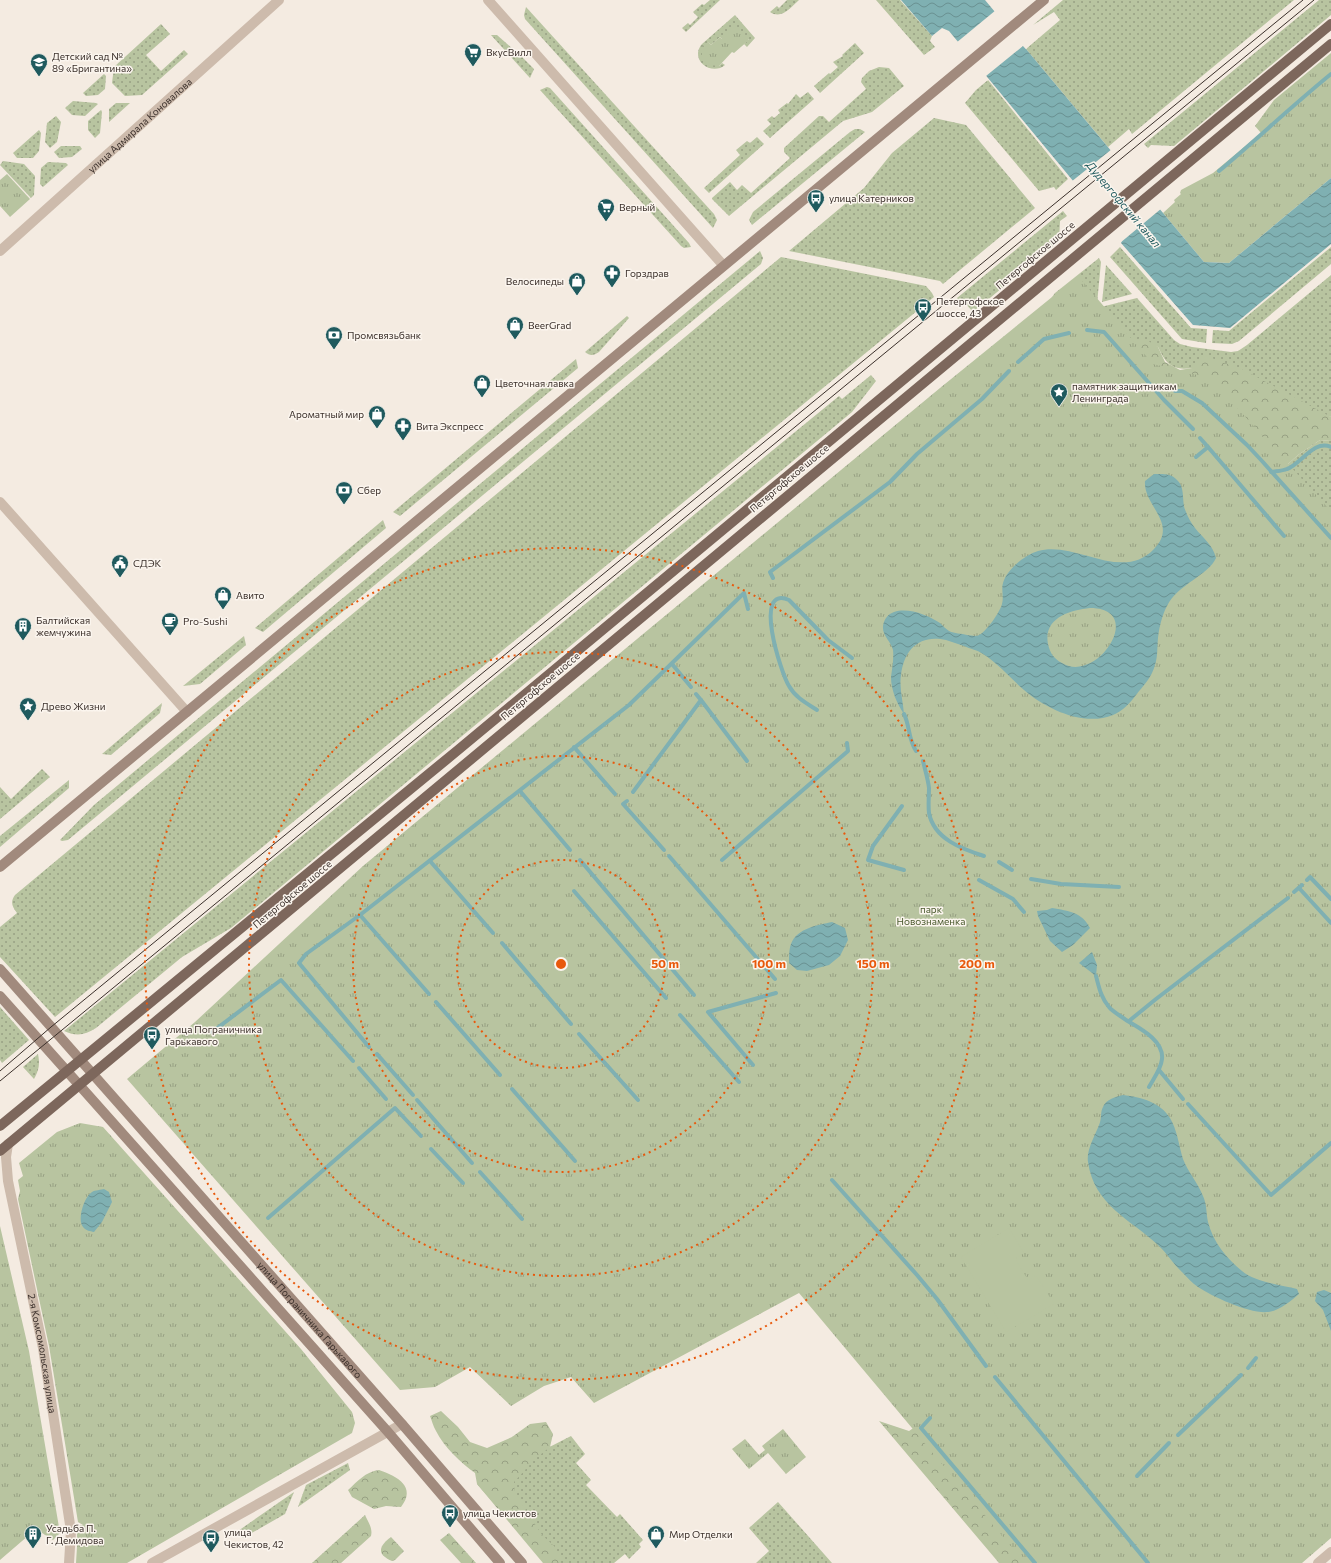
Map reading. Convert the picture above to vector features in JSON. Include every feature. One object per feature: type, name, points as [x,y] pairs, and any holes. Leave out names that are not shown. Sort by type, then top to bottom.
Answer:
[{"type":"main road","name":"Петергофское шоссе","points":[[0,1126],[452,755],[1331,24]]},
{"type":"main road","name":"Петергофское шоссе","points":[[4,1148],[1331,44]]},
{"type":"street","name":"улица Адмирала Коновалова","points":[[0,251],[279,0]]},
{"type":"street","points":[[488,0],[724,265]]},
{"type":"street","points":[[0,867],[1044,0]]},
{"type":"street","points":[[0,502],[187,712]]},
{"type":"street","name":"улица Пограничника Гарькавого","points":[[0,969],[402,1424],[522,1563]]},
{"type":"street","name":"улица Пограничника Гарькавого","points":[[0,996],[388,1432],[500,1563]]},
{"type":"street","name":"2-я Комсомольская улица","points":[[4,1148],[6,1169],[43,1348],[71,1531],[69,1563]]},
{"type":"street","points":[[152,1563],[402,1424]]},
{"type":"street","points":[[1318,1563],[1331,1552]]},
{"type":"green space","points":[[710,0],[720,0],[686,32],[682,28],[688,23],[690,25],[698,17],[693,12],[702,4],[704,5]]},
{"type":"green space","points":[[787,0],[799,0],[782,14],[774,14],[770,12],[777,6],[779,8]]},
{"type":"green space","points":[[876,0],[900,0],[932,36],[930,41],[935,47],[924,55]]},
{"type":"green space","points":[[1063,0],[1294,0],[1132,134],[1129,129],[1108,147],[1026,49],[1060,20],[1054,12],[1033,25]]},
{"type":"green space","points":[[1319,0],[1331,0],[1331,15],[1174,146],[1151,145],[1148,148],[1144,144]]},
{"type":"green space","points":[[526,7],[714,214],[717,220],[713,228],[525,19],[524,15]]},
{"type":"green space","points":[[735,15],[755,38],[747,47],[744,44],[749,39],[722,39],[720,37],[711,45],[708,42],[719,66],[722,63],[725,65],[721,68],[712,69],[703,65],[698,58],[700,47]]},
{"type":"green space","points":[[161,24],[170,34],[146,55],[161,71],[184,50],[188,54],[142,95],[125,96],[112,83],[114,67]]},
{"type":"green space","points":[[736,26],[749,40],[734,53],[732,52],[719,66],[710,65],[702,56],[702,47],[708,42],[711,45],[720,37],[722,39]]},
{"type":"green space","points":[[491,35],[497,35],[534,69],[530,78]]},
{"type":"green space","points":[[855,43],[864,53],[820,93],[814,86],[838,67],[833,62],[843,56],[842,55]]},
{"type":"green space","points":[[1331,53],[1331,178],[1229,263],[1204,262],[1163,213],[1175,202],[1174,200],[1181,194],[1181,190],[1213,173],[1261,133],[1255,126],[1274,100]]},
{"type":"green space","points":[[879,67],[889,68],[904,86],[872,112],[843,121],[729,216],[712,199],[730,182],[737,190],[742,185],[751,193],[790,158],[784,152],[784,148],[819,116],[823,116],[829,122],[866,89],[861,82],[862,78],[869,71]]},
{"type":"green space","points":[[104,74],[106,76],[105,89],[98,95],[86,96],[83,93]]},
{"type":"green space","points":[[988,80],[1068,179],[1056,190],[1054,187],[1039,191],[965,103],[976,90]]},
{"type":"green space","points":[[547,87],[550,88],[691,247],[684,248],[681,246],[540,90]]},
{"type":"green space","points":[[808,92],[814,99],[770,138],[763,131],[771,124],[767,120],[772,116],[774,118],[780,113],[778,110],[787,103],[788,104],[796,94],[800,98]]},
{"type":"green space","points":[[73,101],[98,104],[85,116],[72,115],[65,108]]},
{"type":"green space","points":[[116,103],[130,103],[109,122],[109,109]]},
{"type":"green space","points":[[101,110],[100,133],[95,138],[88,130],[88,121]]},
{"type":"green space","points":[[56,116],[61,122],[57,142],[50,148],[45,142],[47,123]]},
{"type":"green space","points":[[934,118],[966,125],[1035,208],[943,284],[940,281],[789,251],[864,188],[892,153]]},
{"type":"green space","points":[[855,129],[860,129],[865,132],[752,225],[749,220],[753,212]]},
{"type":"green space","points":[[39,130],[41,133],[39,151],[33,158],[17,158],[13,153]]},
{"type":"green space","points":[[757,137],[764,144],[709,193],[704,188],[740,155],[736,150],[747,141],[750,143]]},
{"type":"green space","points":[[61,146],[80,146],[82,149],[72,157],[59,158],[54,152]]},
{"type":"green space","points":[[3,161],[24,164],[35,176],[34,195],[31,198],[0,165]]},
{"type":"green space","points":[[48,162],[66,163],[68,165],[43,187],[40,184],[41,168]]},
{"type":"green space","points":[[7,174],[30,199],[10,217],[0,206],[0,180]]},
{"type":"green space","points":[[1063,211],[1067,216],[1060,221],[1059,241],[973,312],[964,302],[962,304],[957,298]]},
{"type":"green space","points":[[1120,247],[1191,328],[1207,329],[1206,343],[1182,339],[1110,257]]},
{"type":"green space","points":[[1331,247],[1331,264],[1239,341],[1232,344],[1212,343],[1213,330],[1229,331]]},
{"type":"green space","points":[[760,251],[763,258],[761,264],[68,840],[60,840],[94,805]]},
{"type":"green space","points":[[781,257],[926,286],[934,297],[55,1017],[0,957],[0,927],[17,913],[12,904],[12,900],[15,895]]},
{"type":"green space","points":[[1099,258],[1101,262],[1097,304],[1045,307],[1055,293]]},
{"type":"green space","points":[[1106,265],[1132,294],[1102,302]]},
{"type":"green space","points":[[1331,275],[1331,417],[1192,368],[1185,369],[1170,365],[1158,347],[1132,342],[1101,307],[1137,298],[1174,340],[1180,344],[1231,352],[1238,351],[1247,345]]},
{"type":"green space","name":"парк Новознаменка","points":[[1078,276],[1153,364],[1210,378],[1331,511],[1331,1538],[1302,1563],[1025,1563],[799,1293],[594,1403],[571,1377],[544,1386],[511,1406],[470,1367],[435,1387],[400,1390],[127,1079],[195,1022],[363,866],[940,388]]},
{"type":"green space","points":[[627,316],[629,318],[599,352],[592,355],[585,352]]},
{"type":"green space","points":[[1142,337],[1158,347],[1165,362],[1180,370],[1192,368],[1203,355],[1242,369],[1331,417],[1331,441],[1320,440],[1288,464],[1276,466],[1331,572],[1132,342]]},
{"type":"green space","points":[[576,359],[578,368],[400,516],[393,512]]},
{"type":"green space","points":[[871,375],[876,381],[852,412],[231,928],[182,957],[96,1028],[77,1035],[64,1031],[839,396],[842,399]]},
{"type":"green space","points":[[1320,440],[1331,441],[1331,532],[1276,466],[1288,464]]},
{"type":"green space","points":[[383,520],[386,528],[263,632],[255,628]]},
{"type":"green space","points":[[244,636],[246,645],[200,684],[183,686]]},
{"type":"green space","points":[[162,703],[160,713],[111,755],[102,754]]},
{"type":"green space","points":[[42,769],[50,777],[0,819],[0,787],[11,799]]},
{"type":"green space","points":[[69,780],[69,788],[0,847],[0,836]]},
{"type":"green space","points":[[0,1007],[29,1040],[2,1063],[0,1060]]},
{"type":"green space","points":[[38,1054],[39,1067],[34,1079],[23,1067]]},
{"type":"green space","points":[[80,1123],[103,1127],[301,1349],[352,1412],[355,1423],[352,1433],[127,1563],[76,1563],[77,1526],[83,1525],[78,1522],[49,1346],[18,1199],[20,1191],[18,1180],[23,1176],[19,1163],[57,1132]]},
{"type":"green space","points":[[0,1226],[29,1351],[60,1533],[53,1540],[36,1529],[0,1560]]},
{"type":"green space","points":[[1009,1228],[1024,1253],[1015,1259],[1028,1280],[1036,1275],[1054,1304],[1006,1332],[961,1257]]},
{"type":"green space","points":[[441,1411],[458,1427],[470,1442],[487,1448],[512,1437],[530,1424],[546,1422],[553,1434],[550,1447],[536,1458],[514,1482],[515,1493],[542,1535],[554,1546],[562,1559],[560,1563],[543,1563],[477,1484],[475,1473],[448,1449],[439,1437],[430,1416]]},
{"type":"green space","points":[[934,1414],[1142,1563],[999,1563],[879,1421],[909,1431]]},
{"type":"green space","points":[[783,1429],[806,1457],[786,1474],[768,1453],[749,1469],[732,1449],[745,1439],[759,1455],[765,1450],[762,1446]]},
{"type":"green space","points":[[571,1436],[585,1454],[576,1463],[591,1480],[586,1485],[617,1517],[620,1514],[643,1540],[639,1544],[641,1547],[629,1559],[625,1554],[614,1563],[546,1563],[477,1484]]},
{"type":"green space","points":[[348,1463],[350,1470],[298,1507],[306,1485]]},
{"type":"green space","points":[[379,1470],[398,1479],[406,1488],[407,1494],[401,1507],[386,1506],[374,1509],[352,1497],[348,1490],[366,1475]]},
{"type":"green space","points":[[294,1492],[285,1514],[243,1538],[238,1531]]},
{"type":"green space","points":[[778,1502],[832,1563],[756,1563],[769,1551],[749,1528]]},
{"type":"green space","points":[[365,1515],[371,1528],[371,1536],[341,1563],[312,1563]]},
{"type":"green space","points":[[449,1533],[476,1563],[461,1563],[440,1540]]},
{"type":"green space","points":[[391,1537],[404,1551],[392,1561],[381,1552],[384,1543]]},
{"type":"water","name":"Дудергофский канал","points":[[901,0],[985,0],[1204,262],[1229,263],[1331,178],[1331,244],[1230,328],[1193,325],[1121,243],[1122,240],[949,31],[942,28],[932,36]]},
{"type":"water","points":[[1154,474],[1164,474],[1175,478],[1180,483],[1185,508],[1189,518],[1195,528],[1210,545],[1216,558],[1207,570],[1178,592],[1167,606],[1160,626],[1157,658],[1154,669],[1147,681],[1126,706],[1113,715],[1102,718],[1090,719],[1066,714],[1043,704],[1033,697],[994,662],[981,653],[946,640],[928,639],[915,646],[910,651],[903,666],[901,690],[904,714],[899,706],[892,687],[891,677],[893,650],[883,630],[884,621],[888,615],[905,610],[912,611],[935,620],[951,632],[978,636],[989,626],[1001,608],[1003,601],[1002,585],[1008,573],[1022,559],[1033,553],[1052,549],[1113,562],[1128,562],[1141,558],[1154,549],[1161,540],[1163,531],[1162,523],[1149,499],[1145,481]],"holes":[[[1090,608],[1107,611],[1115,620],[1115,631],[1110,644],[1101,655],[1089,664],[1076,667],[1062,663],[1055,658],[1051,653],[1048,644],[1048,635],[1054,622],[1067,613],[1082,609]]]},
{"type":"water","points":[[1052,908],[1069,911],[1079,915],[1090,928],[1073,945],[1062,952],[1050,941],[1038,916],[1037,911]]},
{"type":"water","points":[[832,922],[845,928],[848,940],[840,956],[829,965],[807,971],[797,970],[789,963],[790,946],[798,934],[808,928]]},
{"type":"water","points":[[1092,952],[1097,965],[1096,976],[1079,963]]},
{"type":"water","points":[[1123,1095],[1150,1101],[1166,1112],[1176,1132],[1183,1159],[1204,1199],[1210,1229],[1217,1243],[1236,1266],[1247,1275],[1268,1283],[1297,1289],[1299,1294],[1289,1303],[1272,1311],[1260,1312],[1232,1304],[1198,1287],[1179,1269],[1158,1245],[1125,1219],[1105,1200],[1092,1177],[1088,1162],[1088,1153],[1100,1123],[1104,1104]]},
{"type":"water","points":[[104,1189],[109,1192],[112,1202],[102,1222],[94,1232],[87,1230],[81,1223],[82,1208],[86,1198],[92,1192]]},
{"type":"water","points":[[1324,1290],[1331,1293],[1331,1331],[1323,1310],[1315,1301],[1317,1292]]},
{"type":"pier","points":[[996,10],[1027,48],[1026,49],[1023,46],[986,76],[987,81],[956,43]]},
{"type":"pier","points":[[1112,149],[1162,208],[1120,243],[1120,241],[1071,182]]},
{"type":"waterway","points":[[1219,171],[1331,74]]},
{"type":"waterway","points":[[1087,330],[1104,332],[1164,400],[1193,429]]},
{"type":"waterway","points":[[1018,362],[1044,339],[1069,333]]},
{"type":"waterway","points":[[773,578],[770,572],[890,482],[917,454],[982,399],[1009,371]]},
{"type":"waterway","points":[[1175,391],[1182,391],[1202,403],[1247,445],[1331,538]]},
{"type":"waterway","points":[[1196,457],[1208,447],[1200,438]]},
{"type":"waterway","points":[[1271,472],[1287,469],[1319,446],[1325,445],[1331,447]]},
{"type":"waterway","points":[[1208,447],[1284,536]]},
{"type":"waterway","points":[[369,1047],[299,963],[306,954],[360,915],[629,705],[744,593],[748,609]]},
{"type":"waterway","points":[[817,710],[801,700],[794,693],[785,678],[780,665],[772,632],[772,605],[778,599],[789,600],[828,640],[852,658]]},
{"type":"waterway","points":[[672,664],[691,687]]},
{"type":"waterway","points":[[633,792],[701,700],[696,694]]},
{"type":"waterway","points":[[701,700],[747,761]]},
{"type":"waterway","points":[[904,714],[913,746],[916,751]]},
{"type":"waterway","points":[[722,860],[848,751],[847,743]]},
{"type":"waterway","points":[[574,747],[615,794]]},
{"type":"waterway","points":[[923,761],[929,788],[929,813],[937,830],[950,842],[984,856]]},
{"type":"waterway","points":[[520,791],[570,850]]},
{"type":"waterway","points":[[627,801],[623,804],[664,850]]},
{"type":"waterway","points":[[902,806],[873,846],[868,860],[904,870]]},
{"type":"waterway","points":[[669,856],[775,979]]},
{"type":"waterway","points":[[580,860],[694,995]]},
{"type":"waterway","points":[[430,861],[493,933]]},
{"type":"waterway","points":[[999,862],[1012,870]]},
{"type":"waterway","points":[[1307,880],[1310,877],[1331,899]]},
{"type":"waterway","points":[[1031,879],[1061,884],[1119,887]]},
{"type":"waterway","points":[[979,880],[1013,899],[1024,912]]},
{"type":"waterway","points":[[1294,892],[1302,885]]},
{"type":"waterway","points":[[1299,888],[1331,923]]},
{"type":"waterway","points":[[574,891],[666,998]]},
{"type":"waterway","points":[[1129,1021],[1288,898]]},
{"type":"waterway","points":[[360,915],[429,994]]},
{"type":"waterway","points":[[502,943],[571,1024]]},
{"type":"waterway","points":[[1096,976],[1099,988],[1106,1004],[1117,1014],[1150,1035],[1155,1040],[1162,1052],[1160,1066],[1149,1087]]},
{"type":"waterway","points":[[212,1032],[281,980],[353,1061]]},
{"type":"waterway","points":[[753,1065],[708,1012],[776,993]]},
{"type":"waterway","points":[[436,1002],[500,1075]]},
{"type":"waterway","points":[[680,1015],[739,1082]]},
{"type":"waterway","points":[[579,1034],[638,1100]]},
{"type":"waterway","points":[[377,1054],[413,1095]]},
{"type":"waterway","points":[[359,1068],[386,1099]]},
{"type":"waterway","points":[[1159,1070],[1183,1099]]},
{"type":"waterway","points":[[512,1089],[575,1161]]},
{"type":"waterway","points":[[417,1100],[472,1163]]},
{"type":"waterway","points":[[1188,1104],[1271,1195],[1331,1143]]},
{"type":"waterway","points":[[268,1218],[395,1108],[421,1136]]},
{"type":"waterway","points":[[431,1149],[463,1183]]},
{"type":"waterway","points":[[480,1172],[522,1219]]},
{"type":"waterway","points":[[832,1180],[937,1299],[986,1366]]},
{"type":"waterway","points":[[1248,1368],[1256,1358]]},
{"type":"waterway","points":[[1178,1435],[1241,1375]]},
{"type":"waterway","points":[[995,1377],[1148,1563]]},
{"type":"waterway","points":[[930,1418],[921,1428],[1035,1563]]},
{"type":"waterway","points":[[1137,1476],[1169,1443]]},
{"type":"tram line","points":[[0,1071],[51,1027],[1303,0]]},
{"type":"tram line","points":[[0,1081],[1314,0]]},
{"type":"place","name":"ВкусВилл","points":[[473,67]]},
{"type":"place","name":"Детский сад № 89 «Бригантина»","points":[[39,77]]},
{"type":"place","name":"улица Катерников","points":[[816,213]]},
{"type":"place","name":"Верный","points":[[606,222]]},
{"type":"place","name":"Горздрав","points":[[612,288]]},
{"type":"place","name":"Велосипеды","points":[[577,296]]},
{"type":"place","name":"Петергофское шоссе, 43","points":[[923,322]]},
{"type":"place","name":"BeerGrad","points":[[515,340]]},
{"type":"place","name":"Промсвязьбанк","points":[[334,350]]},
{"type":"place","name":"Цветочная лавка","points":[[482,398]]},
{"type":"place","name":"памятник защитникам Ленинграда","points":[[1059,407]]},
{"type":"place","name":"Ароматный мир","points":[[377,429]]},
{"type":"place","name":"Вита Экспресс","points":[[403,441]]},
{"type":"place","name":"Сбер","points":[[344,505]]},
{"type":"place","name":"СДЭК","points":[[120,578]]},
{"type":"place","name":"Авито","points":[[223,610]]},
{"type":"place","name":"Pro-Sushi","points":[[170,636]]},
{"type":"place","name":"Балтийская жемчужина","points":[[23,641]]},
{"type":"place","name":"Древо Жизни","points":[[28,721]]},
{"type":"place","name":"улица Пограничника Гарькавого","points":[[152,1050]]},
{"type":"place","name":"улица Чекистов","points":[[450,1528]]},
{"type":"place","name":"Усадьба П. Г. Демидова","points":[[33,1549]]},
{"type":"place","name":"Мир Отделки","points":[[656,1549]]},
{"type":"place","name":"улица Чекистов, 42","points":[[211,1553]]}]
